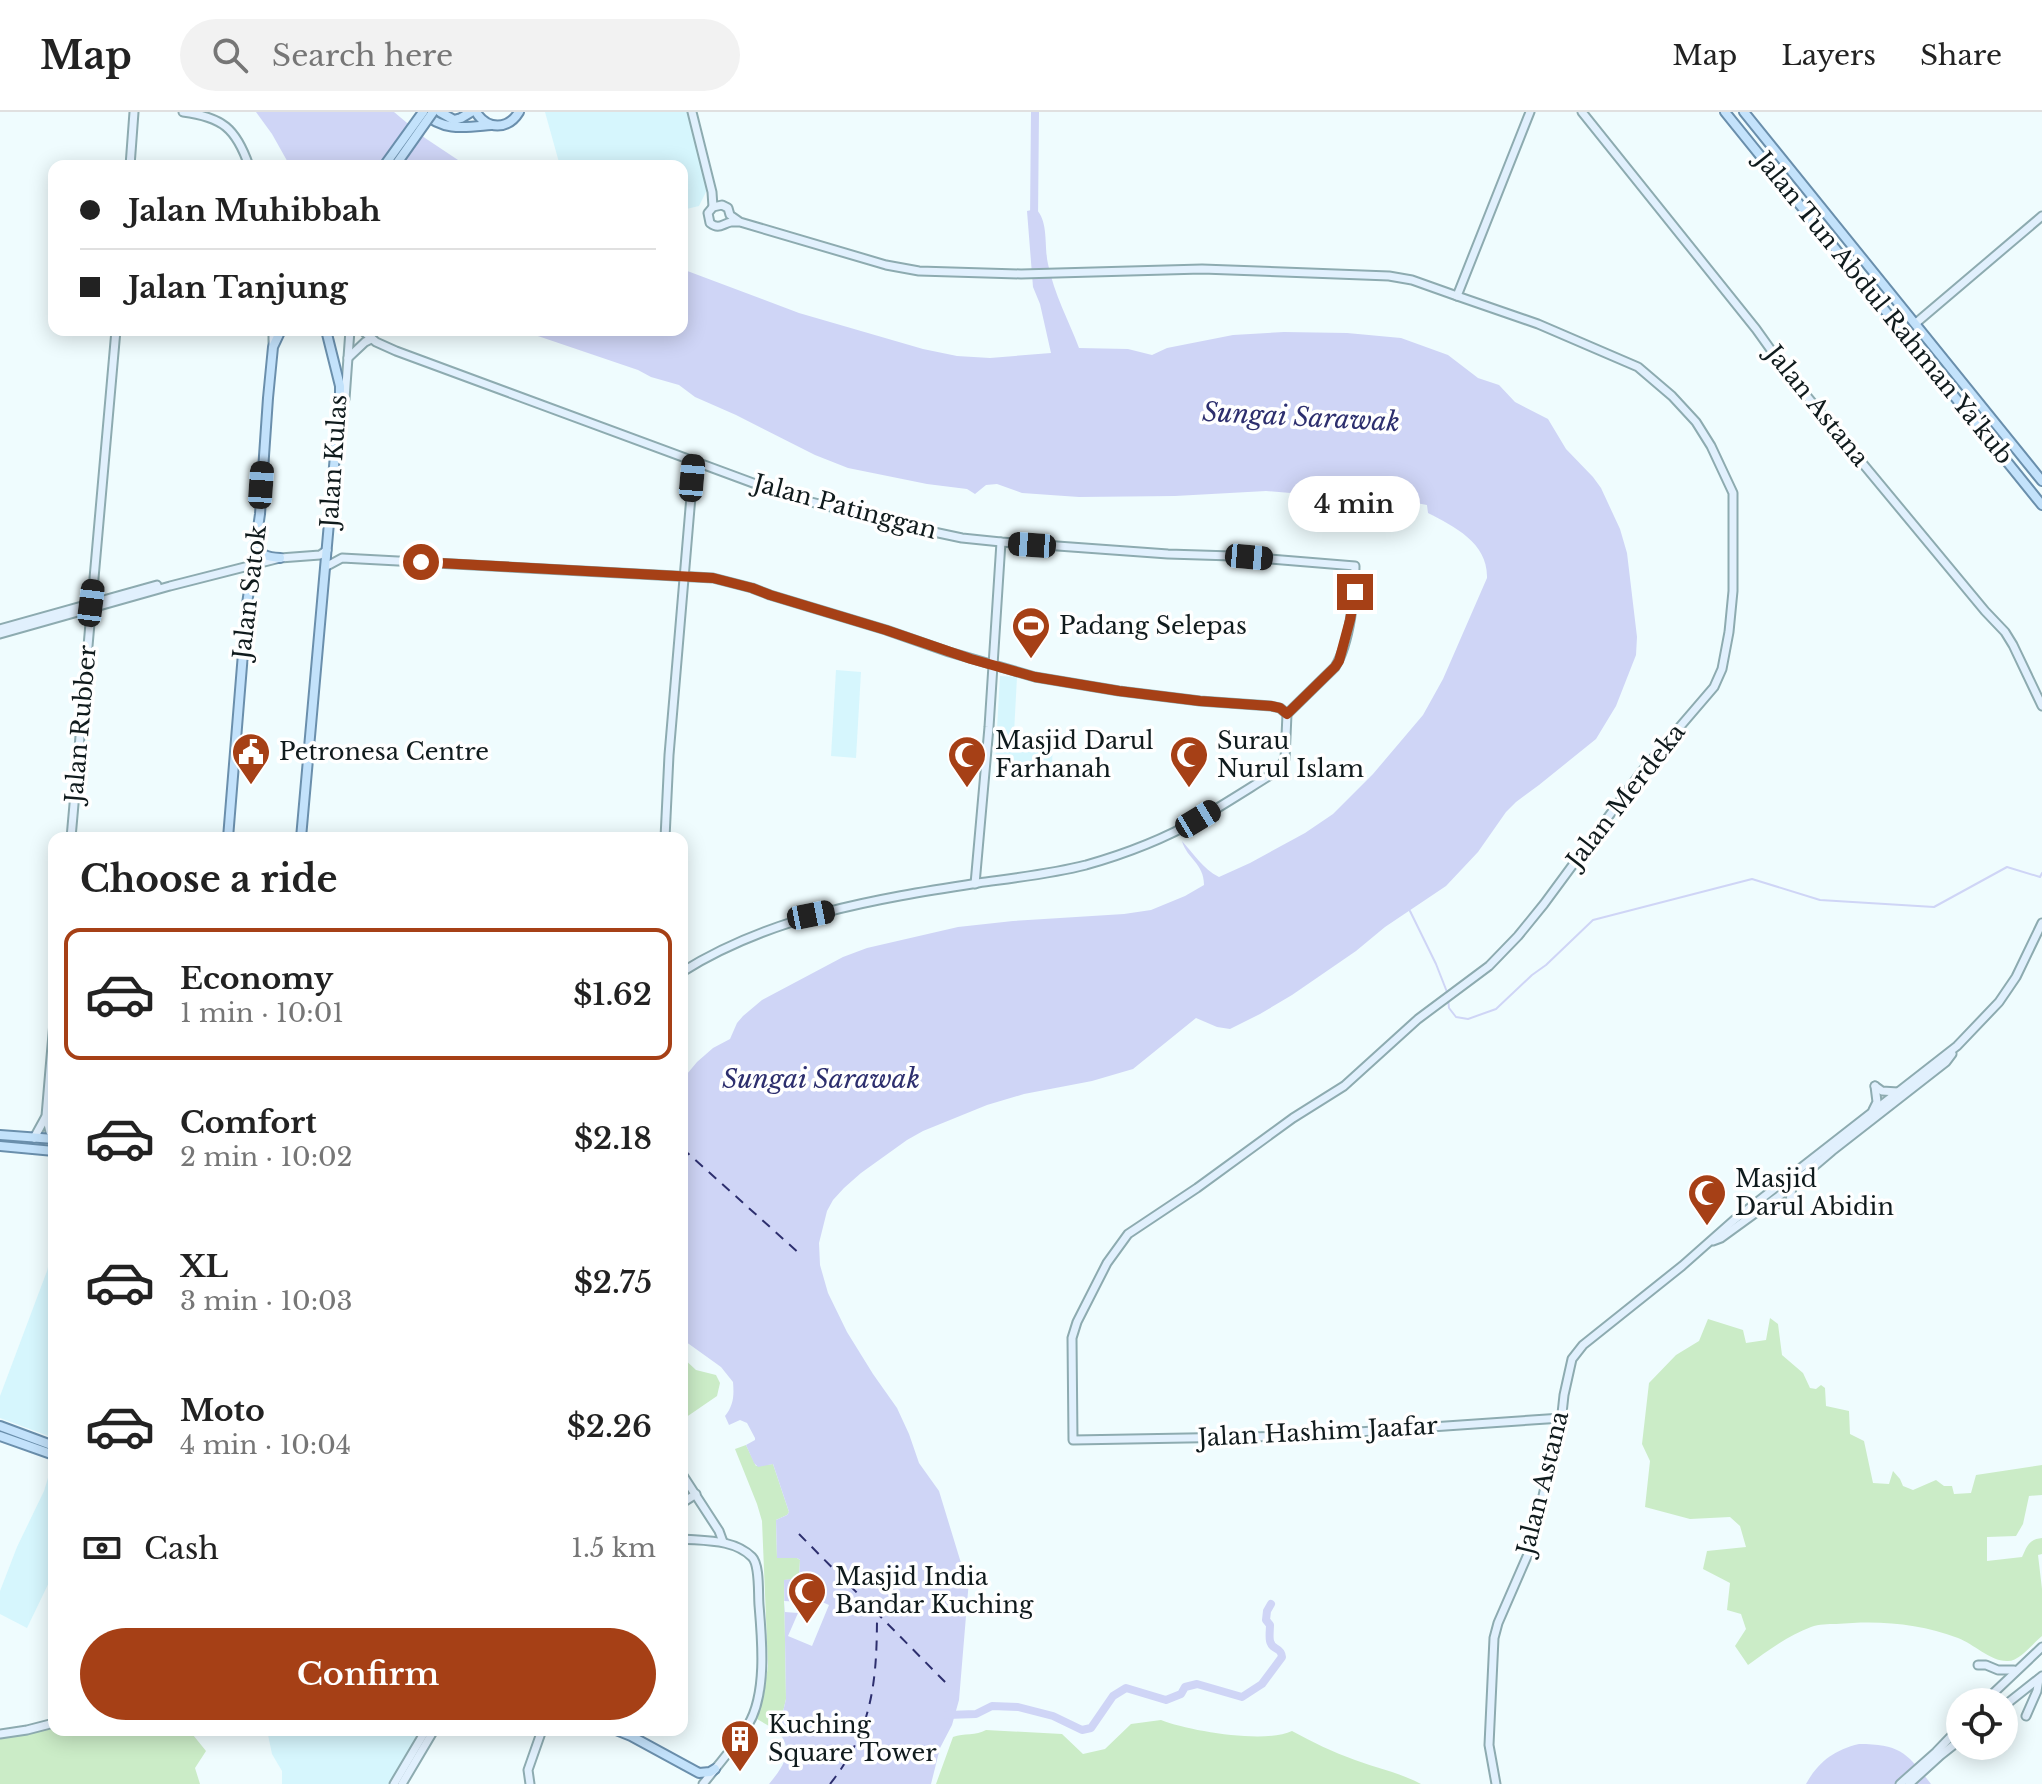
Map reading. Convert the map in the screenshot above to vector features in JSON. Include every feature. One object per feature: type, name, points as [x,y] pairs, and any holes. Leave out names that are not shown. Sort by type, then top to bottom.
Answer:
[{"type":"main road","points":[[130,160],[134,112]]},
{"type":"main road","points":[[183,112],[207,116],[229,128],[247,160]]},
{"type":"main road","points":[[388,160],[423,112],[445,127],[500,126],[509,124],[519,112]]},
{"type":"main road","points":[[399,160],[433,112]]},
{"type":"main road","points":[[440,112],[454,120],[473,112],[491,125]]},
{"type":"main road","points":[[692,112],[717,206]]},
{"type":"main road","points":[[1457,296],[1530,112]]},
{"type":"main road","name":"Jalan Astana","points":[[1582,112],[1756,329],[1786,371],[2005,632],[2042,706]]},
{"type":"main road","name":"Jalan Tun Abdul Rahman Ya'kub","points":[[1725,112],[2042,505]]},
{"type":"main road","name":"Jalan Tun Abdul Rahman Ya'kub","points":[[1744,112],[2042,481]]},
{"type":"main road","points":[[717,206],[728,208],[729,219],[720,227],[710,223],[708,213],[717,206]]},
{"type":"main road","points":[[1916,323],[2042,216]]},
{"type":"main road","name":"Jalan Merdeka","points":[[729,219],[900,268],[955,273],[1059,274],[1202,269],[1389,276],[1412,280],[1538,324],[1649,374],[1696,422],[1733,493],[1733,591],[1729,632],[1722,669],[1714,687],[1642,771],[1530,922],[1489,966],[1434,1006],[1344,1086],[1293,1118],[1128,1234],[1107,1263],[1072,1338],[1073,1440]]},
{"type":"main road","name":"Jalan Rubber","points":[[71,832],[115,336]]},
{"type":"main road","name":"Jalan Satok","points":[[228,832],[273,336]]},
{"type":"main road","name":"Jalan Satok","points":[[273,347],[278,336]]},
{"type":"main road","name":"Jalan Kulas","points":[[329,336],[345,399]]},
{"type":"main road","name":"Jalan Kulas","points":[[324,593],[329,565],[340,399],[329,336]]},
{"type":"main road","name":"Jalan Kulas","points":[[302,832],[349,336]]},
{"type":"main road","name":"Jalan Patinggan","points":[[368,336],[396,351],[791,497],[962,538],[1355,566],[1355,592],[1339,661],[1287,714]]},
{"type":"main road","points":[[347,360],[371,339]]},
{"type":"main road","points":[[665,832],[694,461]]},
{"type":"main road","points":[[256,540],[262,554],[280,558]]},
{"type":"main road","points":[[975,884],[1001,542]]},
{"type":"main road","points":[[0,632],[254,560],[320,555],[330,546],[342,558]]},
{"type":"main road","points":[[329,565],[342,558],[713,578],[1035,677],[1208,702],[1271,706],[1287,714],[1285,759],[1277,771],[1195,821],[1142,846],[1082,866],[811,915],[727,946],[688,969]]},
{"type":"main road","name":"Jalan Astana","points":[[1496,1784],[1489,1745],[1494,1638],[1532,1545],[1570,1365],[1576,1353],[1734,1220],[1957,1046],[1999,1002],[2016,977],[2042,923]]},
{"type":"main road","name":"Jalan Astana","points":[[1710,1242],[1721,1238],[1768,1204],[1946,1062],[1957,1046]]},
{"type":"main road","points":[[1872,1112],[1877,1102],[1875,1086],[1882,1091],[1898,1092]]},
{"type":"main road","points":[[34,1138],[46,1116],[48,1092]]},
{"type":"main road","points":[[46,1116],[48,1124]]},
{"type":"main road","points":[[0,1135],[48,1139]]},
{"type":"main road","points":[[0,1146],[48,1150]]},
{"type":"main road","points":[[1768,1204],[1783,1204],[1789,1209],[1793,1183]]},
{"type":"main road","name":"Jalan Hashim Jaafar","points":[[1073,1440],[1300,1436],[1561,1417]]},
{"type":"main road","points":[[0,1426],[48,1444]]},
{"type":"main road","points":[[0,1436],[48,1453]]},
{"type":"main road","points":[[688,1483],[723,1542]]},
{"type":"main road","points":[[688,1499],[696,1494]]},
{"type":"main road","points":[[707,1541],[719,1531]]},
{"type":"main road","points":[[688,1539],[723,1542],[749,1555],[756,1564],[762,1673],[760,1687],[749,1723],[703,1784]]},
{"type":"main road","points":[[1998,1688],[2042,1647]]},
{"type":"main road","points":[[1978,1665],[2016,1670]]},
{"type":"main road","points":[[2018,1695],[2041,1678]]},
{"type":"main road","points":[[2026,1716],[2041,1678]]},
{"type":"main road","points":[[0,1734],[48,1725]]},
{"type":"main road","points":[[394,1784],[422,1736]]},
{"type":"main road","points":[[402,1784],[430,1736]]},
{"type":"main road","points":[[528,1784],[528,1770],[538,1736]]},
{"type":"main road","points":[[631,1736],[699,1773],[715,1769]]},
{"type":"main road","points":[[1909,1784],[1946,1744]]},
{"type":"main road","points":[[1900,1784],[1946,1748]]},
{"type":"main road","points":[[697,1784],[699,1773]]},
{"type":"shaded area","points":[[545,112],[688,112],[708,188],[699,206],[688,209],[688,160],[558,160]]},
{"type":"shaded area","points":[[836,670],[861,672],[856,758],[831,756]]},
{"type":"shaded area","points":[[1000,676],[1017,677],[1014,733],[1053,735],[1052,768],[995,765]]},
{"type":"shaded area","points":[[48,1267],[48,1436],[0,1418],[0,1396]]},
{"type":"shaded area","points":[[48,1478],[48,1584],[27,1628],[0,1614],[0,1591]]},
{"type":"shaded area","points":[[268,1736],[417,1736],[389,1784],[282,1784],[282,1771],[272,1754]]},
{"type":"green space","points":[[1770,1318],[1778,1324],[1782,1355],[1803,1373],[1810,1388],[1816,1389],[1821,1385],[1825,1388],[1826,1406],[1849,1411],[1850,1434],[1864,1441],[1873,1483],[1889,1484],[1893,1471],[1903,1486],[1913,1490],[1936,1480],[1944,1486],[1952,1486],[1954,1494],[1971,1493],[1976,1475],[2042,1465],[2042,1495],[2029,1496],[2023,1524],[2016,1536],[1987,1537],[1987,1561],[2022,1557],[2031,1542],[2042,1538],[2042,1554],[2038,1555],[2042,1636],[2022,1655],[2002,1661],[1958,1638],[1898,1624],[1824,1624],[1786,1639],[1748,1665],[1735,1646],[1746,1629],[1741,1614],[1727,1610],[1730,1583],[1703,1569],[1707,1551],[1746,1547],[1740,1526],[1730,1517],[1690,1519],[1645,1507],[1650,1461],[1642,1444],[1649,1383],[1676,1355],[1699,1341],[1708,1319],[1743,1330],[1746,1343],[1766,1340]]},
{"type":"green space","points":[[688,1363],[696,1370],[716,1375],[720,1383],[717,1396],[688,1416]]},
{"type":"green space","points":[[746,1445],[756,1466],[773,1464],[789,1512],[776,1520],[777,1558],[800,1560],[799,1579],[784,1580],[786,1699],[776,1730],[757,1719],[768,1666],[762,1521],[735,1449]]},
{"type":"green space","points":[[1161,1720],[1208,1732],[1246,1736],[1280,1735],[1292,1731],[1339,1754],[1421,1784],[936,1784],[953,1737],[986,1730],[1062,1734],[1083,1754],[1105,1749],[1131,1724]]},
{"type":"green space","points":[[48,1726],[48,1736],[194,1736],[206,1751],[195,1768],[200,1784],[0,1784],[0,1738]]},
{"type":"water","points":[[256,112],[394,112],[458,160],[287,160]]},
{"type":"water","name":"Sungai Sarawak","points":[[1036,209],[1043,221],[1054,286],[1079,348],[1128,349],[1152,355],[1167,348],[1233,335],[1284,332],[1401,338],[1448,355],[1478,378],[1499,385],[1515,402],[1548,419],[1566,449],[1601,488],[1620,529],[1627,553],[1637,637],[1636,655],[1616,706],[1596,739],[1516,802],[1478,852],[1446,886],[1292,995],[1230,1029],[1196,1018],[1133,1069],[1092,1081],[1024,1094],[923,1131],[861,1173],[833,1200],[819,1243],[820,1265],[828,1293],[847,1332],[897,1408],[919,1463],[939,1491],[969,1580],[959,1700],[952,1725],[940,1748],[931,1784],[769,1784],[783,1764],[786,1751],[782,1737],[776,1730],[786,1699],[784,1580],[799,1578],[800,1560],[777,1558],[776,1520],[789,1512],[773,1464],[758,1467],[754,1463],[746,1445],[755,1438],[747,1423],[740,1420],[729,1425],[725,1416],[733,1400],[733,1382],[721,1367],[688,1343],[688,1073],[713,1048],[730,1039],[737,1023],[762,1000],[843,957],[867,948],[958,927],[1151,910],[1204,885],[1201,871],[1182,841],[1203,865],[1219,877],[1305,833],[1333,814],[1373,774],[1423,715],[1443,679],[1487,578],[1486,566],[1476,546],[1459,530],[1428,513],[1427,505],[1362,493],[1356,503],[1326,496],[1266,491],[1079,497],[1022,493],[997,484],[986,485],[975,494],[967,489],[848,468],[695,397],[679,385],[538,336],[688,336],[688,271],[799,313],[923,349],[957,356],[990,358],[1051,353],[1033,287],[1027,211]]},
{"type":"water","points":[[1859,1744],[1884,1746],[1901,1752],[1931,1784],[1806,1784],[1828,1758]]},
{"type":"pier","name":"Masjid India Bandar Kuching","points":[[806,1595],[829,1605],[812,1646],[788,1636],[798,1613],[785,1612],[784,1601],[803,1602]]},
{"type":"waterway","points":[[1034,219],[1035,112]]},
{"type":"waterway","points":[[1448,999],[1449,1008],[1456,1017],[1468,1019],[1496,1009],[1593,920],[1752,879],[1820,900],[1934,907],[2007,867],[2040,877],[2042,873]]},
{"type":"waterway","points":[[1410,911],[1447,992]]},
{"type":"waterway","points":[[947,1715],[976,1714],[992,1706],[1018,1707],[1053,1716],[1082,1730],[1091,1728],[1113,1696],[1126,1688],[1166,1700],[1181,1694],[1185,1687],[1197,1684],[1242,1697],[1262,1684],[1282,1657],[1270,1641],[1270,1625],[1266,1620],[1271,1604]]},
{"type":"ferry route","points":[[688,1153],[800,1254]]},
{"type":"ferry route","points":[[799,1534],[948,1685]]},
{"type":"ferry route","points":[[830,1784],[855,1744],[870,1704],[876,1661],[877,1614]]},
{"type":"place","name":"Padang Selepas","points":[[1031,660]]},
{"type":"place","name":"Petronesa Centre","points":[[251,786]]},
{"type":"place","name":"Masjid Darul Farhanah","points":[[967,789]]},
{"type":"place","name":"Surau Nurul Islam","points":[[1189,789]]},
{"type":"place","name":"Masjid Darul Abidin","points":[[1707,1227]]},
{"type":"place","name":"Masjid India Bandar Kuching","points":[[807,1625]]},
{"type":"place","name":"Kuching Square Tower","points":[[740,1773]]},
{"type":"route","points":[[421,562],[713,578],[1035,677],[1200,701],[1271,706],[1287,714],[1339,661],[1355,592]]}]
